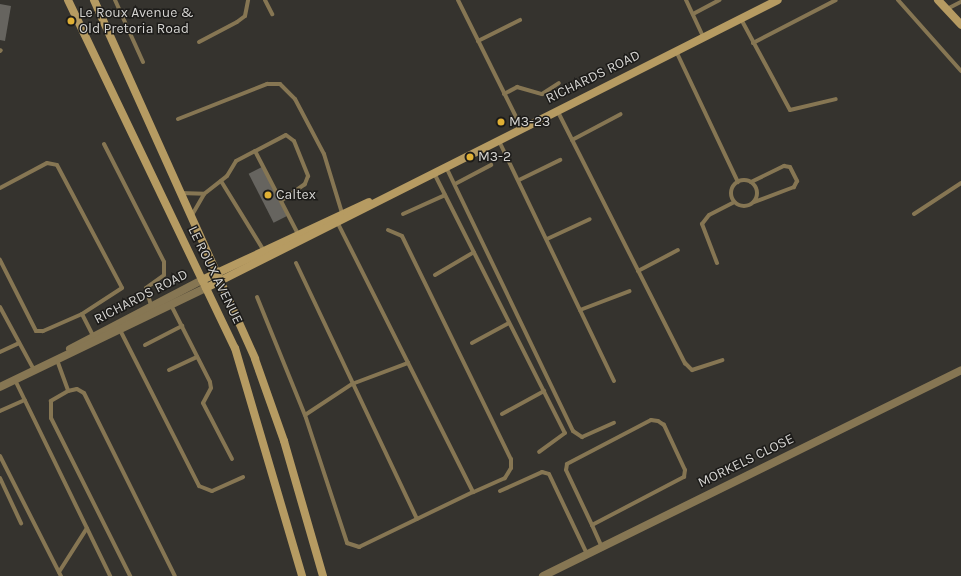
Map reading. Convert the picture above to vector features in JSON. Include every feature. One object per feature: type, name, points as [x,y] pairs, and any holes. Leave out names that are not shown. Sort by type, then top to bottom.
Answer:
[{"type":"main road","name":"LE ROUX AVENUE","points":[[68,0],[235,348],[302,576]]},
{"type":"main road","name":"LE ROUX AVENUE","points":[[94,0],[179,192],[220,275],[274,410],[323,576]]},
{"type":"main road","name":"RICHARDS ROAD","points":[[204,284],[264,251],[338,223],[433,171],[778,0]]},
{"type":"main road","points":[[938,0],[961,25]]},
{"type":"main road","name":"RICHARDS ROAD","points":[[220,275],[299,237],[342,213],[378,200]]},
{"type":"street","name":"RICHARDS ROAD","points":[[0,387],[171,305],[204,284]]},
{"type":"street","name":"RICHARDS ROAD","points":[[53,361],[93,336],[151,306],[204,284]]},
{"type":"street","name":"MORKELS CLOSE","points":[[543,576],[961,370]]},
{"type":"lane","points":[[115,0],[143,62]]},
{"type":"lane","points":[[199,42],[238,22],[245,16],[248,0]]},
{"type":"lane","points":[[265,0],[272,14]]},
{"type":"lane","points":[[458,0],[521,127]]},
{"type":"lane","points":[[686,0],[703,36]]},
{"type":"lane","points":[[693,14],[719,0]]},
{"type":"lane","points":[[753,44],[836,0]]},
{"type":"lane","points":[[898,0],[961,71]]},
{"type":"lane","points":[[946,9],[961,2]]},
{"type":"lane","points":[[741,18],[753,44],[790,110],[836,99]]},
{"type":"lane","points":[[478,41],[520,20]]},
{"type":"lane","points":[[676,50],[738,182]]},
{"type":"lane","points":[[504,94],[517,87],[542,94],[559,83]]},
{"type":"lane","points":[[178,119],[267,84],[280,84],[295,99],[324,154],[342,213]]},
{"type":"lane","points":[[557,109],[688,367],[692,370],[722,360]]},
{"type":"lane","points":[[572,140],[621,114]]},
{"type":"lane","points":[[191,218],[204,194],[221,181],[236,161],[281,136],[290,136],[294,141],[308,179],[281,201]]},
{"type":"lane","points":[[498,139],[519,180],[614,381]]},
{"type":"lane","points":[[104,144],[164,262],[164,275],[146,288],[151,306]]},
{"type":"lane","points":[[255,151],[299,237]]},
{"type":"lane","points":[[519,180],[560,160]]},
{"type":"lane","points":[[0,188],[47,163],[57,165],[122,288],[82,314],[43,331],[36,330],[0,260]]},
{"type":"lane","points":[[445,165],[574,431],[582,437],[614,423]]},
{"type":"lane","points":[[454,184],[491,165]]},
{"type":"lane","points":[[717,263],[702,224],[708,215],[734,202],[746,206],[794,187],[796,181],[790,167],[784,166],[751,182],[738,182]]},
{"type":"lane","points":[[433,171],[565,433],[539,452]]},
{"type":"lane","points":[[221,181],[264,251]]},
{"type":"lane","points":[[734,202],[731,193],[738,182]]},
{"type":"lane","points":[[751,182],[756,189],[754,202]]},
{"type":"lane","points":[[914,214],[961,183]]},
{"type":"lane","points":[[179,192],[204,194]]},
{"type":"lane","points":[[403,214],[445,195]]},
{"type":"lane","points":[[547,239],[590,219]]},
{"type":"lane","points":[[338,223],[473,492]]},
{"type":"lane","points":[[257,297],[305,415],[347,543],[359,547],[505,478],[511,468],[511,459],[402,236],[388,230]]},
{"type":"lane","points":[[638,271],[678,250]]},
{"type":"lane","points":[[435,275],[474,252]]},
{"type":"lane","points":[[296,263],[417,519]]},
{"type":"lane","points":[[580,310],[630,291]]},
{"type":"lane","points":[[171,305],[211,388],[204,399],[205,408],[232,459]]},
{"type":"lane","points":[[0,306],[34,370]]},
{"type":"lane","points":[[82,314],[93,336]]},
{"type":"lane","points":[[472,343],[509,322]]},
{"type":"lane","points":[[145,345],[182,326]]},
{"type":"lane","points":[[120,330],[199,486],[212,491],[242,477]]},
{"type":"lane","points":[[0,352],[20,343]]},
{"type":"lane","points":[[169,370],[197,357]]},
{"type":"lane","points":[[53,361],[68,391]]},
{"type":"lane","points":[[305,415],[352,384],[408,363]]},
{"type":"lane","points":[[15,379],[110,576]]},
{"type":"lane","points":[[130,576],[51,418],[51,401],[68,391],[77,389],[84,393],[175,576]]},
{"type":"lane","points":[[502,414],[544,391]]},
{"type":"lane","points":[[0,411],[25,400]]},
{"type":"lane","points":[[592,525],[684,477],[685,470],[664,425],[658,420],[651,420],[567,464],[566,470],[602,547]]},
{"type":"lane","points":[[0,456],[60,574]]},
{"type":"lane","points":[[500,491],[542,472],[549,474],[587,554]]},
{"type":"lane","points":[[0,478],[21,523]]},
{"type":"lane","points":[[60,574],[87,528]]},
{"type":"building","points":[[0,4],[11,6],[5,41],[0,40]]},
{"type":"building","name":"Caltex","points":[[262,167],[287,216],[274,223],[249,174]]},
{"type":"place","name":"Le Roux Avenue & Old Pretoria Road","points":[[71,21]]},
{"type":"place","name":"M3-23","points":[[501,122]]},
{"type":"place","name":"M3-2","points":[[470,157]]},
{"type":"place","name":"Caltex","points":[[268,195]]}]
